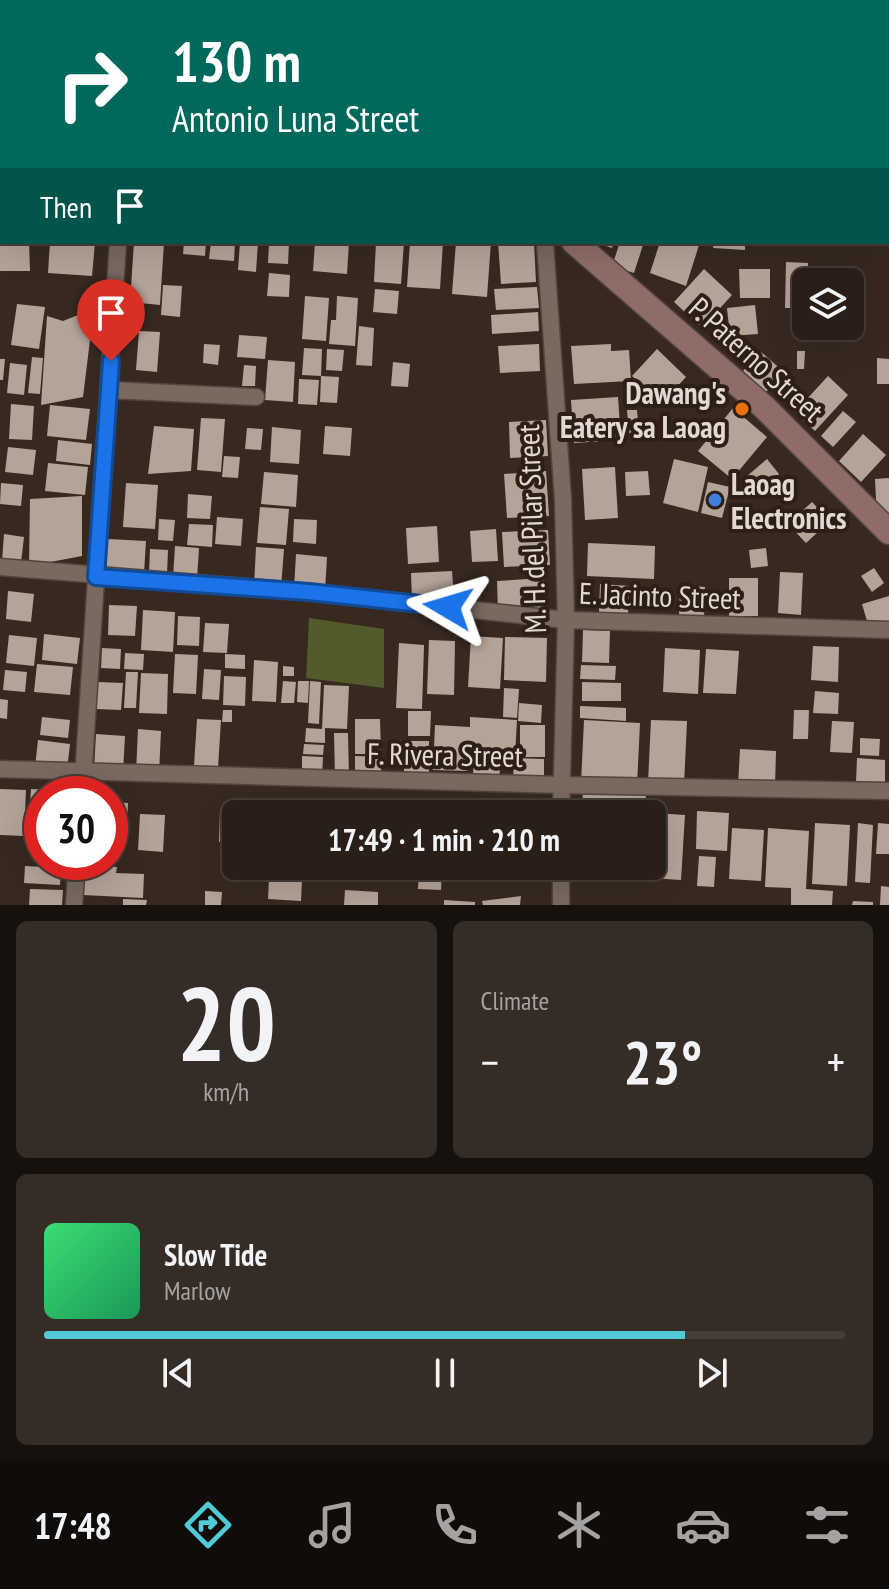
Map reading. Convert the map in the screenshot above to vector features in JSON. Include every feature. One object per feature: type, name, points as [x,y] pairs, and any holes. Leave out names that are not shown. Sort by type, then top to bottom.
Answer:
[{"type":"main road","name":"P. Paterno Street","points":[[576,244],[764,407],[889,532]]},
{"type":"street","points":[[83,776],[118,244]]},
{"type":"street","name":"M. H. del Pilar Street","points":[[545,244],[563,500],[566,620],[561,800]]},
{"type":"street","points":[[109,390],[256,397]]},
{"type":"street","name":"E. Jacinto Street","points":[[0,567],[309,592],[566,620],[889,630]]},
{"type":"street","name":"F. Rivera Street","points":[[0,769],[889,791]]},
{"type":"street","points":[[74,905],[76,880]]},
{"type":"street","points":[[561,880],[561,905]]},
{"type":"green space","points":[[309,618],[384,629],[384,688],[306,678]]},
{"type":"building","points":[[0,244],[29,244],[30,271],[0,271]]},
{"type":"building","points":[[50,244],[95,244],[92,276],[48,273]]},
{"type":"building","points":[[134,244],[164,244],[160,305],[130,302]]},
{"type":"building","points":[[184,244],[206,244],[205,256],[183,254]]},
{"type":"building","points":[[211,244],[235,244],[234,261],[209,259]]},
{"type":"building","points":[[240,244],[258,244],[256,272],[238,270]]},
{"type":"building","points":[[269,244],[289,244],[288,264],[268,263]]},
{"type":"building","points":[[315,244],[349,244],[347,274],[313,271]]},
{"type":"building","points":[[376,244],[404,244],[401,284],[374,282]]},
{"type":"building","points":[[410,244],[443,244],[440,289],[407,287]]},
{"type":"building","points":[[456,244],[491,244],[487,297],[452,294]]},
{"type":"building","points":[[498,244],[534,244],[536,282],[501,284]]},
{"type":"building","points":[[619,244],[643,244],[634,273],[612,266]]},
{"type":"building","points":[[659,244],[699,244],[686,286],[650,273]]},
{"type":"building","points":[[714,244],[745,244],[745,250],[713,248]]},
{"type":"building","points":[[786,262],[808,263],[808,268],[792,268],[792,308],[785,308]]},
{"type":"building","points":[[704,269],[732,295],[702,328],[674,302]]},
{"type":"building","points":[[739,269],[770,269],[770,298],[740,298]]},
{"type":"building","points":[[269,273],[290,275],[289,297],[267,296]]},
{"type":"building","points":[[163,285],[182,286],[180,317],[161,315]]},
{"type":"building","points":[[537,287],[539,308],[496,310],[494,289]]},
{"type":"building","points":[[375,289],[399,291],[397,314],[373,312]]},
{"type":"building","points":[[305,296],[329,298],[326,341],[302,339]]},
{"type":"building","points":[[337,296],[358,298],[355,346],[329,344],[331,320],[336,320]]},
{"type":"building","points":[[17,304],[45,307],[39,349],[11,345]]},
{"type":"building","points":[[755,305],[758,334],[730,336],[727,308]]},
{"type":"building","points":[[538,312],[539,331],[492,334],[491,315]]},
{"type":"building","points":[[78,315],[93,316],[83,397],[41,405],[47,316],[63,321]]},
{"type":"building","points":[[359,326],[374,328],[372,366],[356,365]]},
{"type":"building","points":[[139,331],[160,332],[157,372],[136,370]]},
{"type":"building","points":[[239,335],[267,337],[265,359],[237,357]]},
{"type":"building","points":[[204,344],[220,345],[218,365],[203,363]]},
{"type":"building","points":[[539,344],[540,371],[500,373],[498,346]]},
{"type":"building","points":[[611,344],[611,351],[629,350],[631,381],[574,384],[571,346]]},
{"type":"building","points":[[304,348],[322,349],[321,376],[302,375]]},
{"type":"building","points":[[327,349],[344,350],[342,371],[326,370]]},
{"type":"building","points":[[657,349],[686,377],[661,404],[632,376]]},
{"type":"building","points":[[797,351],[805,351],[804,369],[797,369]]},
{"type":"building","points":[[761,352],[784,372],[766,392],[743,371]]},
{"type":"building","points":[[32,357],[43,358],[40,394],[28,393]]},
{"type":"building","points":[[877,358],[889,359],[889,384],[877,384]]},
{"type":"building","points":[[0,359],[5,359],[3,380],[0,380]]},
{"type":"building","points":[[268,360],[295,362],[293,402],[265,400]]},
{"type":"building","points":[[393,362],[410,364],[408,387],[391,386]]},
{"type":"building","points":[[10,363],[27,365],[24,395],[7,393]]},
{"type":"building","points":[[244,365],[256,366],[255,386],[242,386]]},
{"type":"building","points":[[321,376],[339,377],[337,403],[320,402]]},
{"type":"building","points":[[828,376],[848,395],[815,431],[795,412]]},
{"type":"building","points":[[299,379],[319,380],[317,405],[298,404]]},
{"type":"building","points":[[618,397],[621,440],[574,443],[571,400]]},
{"type":"building","points":[[11,404],[34,406],[32,440],[9,439]]},
{"type":"building","points":[[50,405],[90,409],[86,440],[47,436]]},
{"type":"building","points":[[733,408],[767,437],[732,479],[698,451]]},
{"type":"building","points":[[627,410],[637,410],[639,433],[629,433]]},
{"type":"building","points":[[843,411],[856,422],[833,447],[821,436]]},
{"type":"building","points":[[201,418],[225,419],[221,472],[197,470]]},
{"type":"building","points":[[546,420],[548,456],[510,458],[509,422]]},
{"type":"building","points":[[154,426],[194,429],[191,471],[148,474]]},
{"type":"building","points":[[325,426],[352,428],[350,456],[323,454]]},
{"type":"building","points":[[272,427],[301,430],[299,464],[270,462]]},
{"type":"building","points":[[247,428],[263,429],[261,450],[245,449]]},
{"type":"building","points":[[863,434],[886,455],[861,482],[839,461]]},
{"type":"building","points":[[58,440],[92,444],[90,465],[56,461]]},
{"type":"building","points":[[8,447],[36,450],[33,475],[5,472]]},
{"type":"building","points":[[224,456],[240,457],[238,478],[222,477]]},
{"type":"building","points":[[674,459],[708,467],[698,512],[663,503]]},
{"type":"building","points":[[767,459],[779,474],[759,492],[746,477]]},
{"type":"building","points":[[48,463],[88,467],[85,495],[45,491]]},
{"type":"building","points":[[615,467],[618,518],[585,520],[582,469]]},
{"type":"building","points":[[546,471],[549,516],[507,518],[504,474]]},
{"type":"building","points":[[648,471],[650,495],[626,496],[625,472]]},
{"type":"building","points":[[264,472],[298,475],[296,507],[261,504]]},
{"type":"building","points":[[889,478],[889,518],[877,519],[875,479]]},
{"type":"building","name":"Laoag Electronics","points":[[708,482],[730,487],[722,518],[701,513]]},
{"type":"building","points":[[1,483],[23,485],[21,506],[0,504]]},
{"type":"building","points":[[126,483],[158,485],[155,529],[123,527]]},
{"type":"building","points":[[188,494],[212,496],[210,519],[187,518]]},
{"type":"building","points":[[82,496],[82,556],[29,566],[30,499]]},
{"type":"building","points":[[812,502],[830,521],[806,543],[788,524]]},
{"type":"building","points":[[260,507],[289,509],[286,545],[257,543]]},
{"type":"building","points":[[217,517],[243,519],[241,546],[215,544]]},
{"type":"building","points":[[159,519],[175,520],[173,541],[158,540]]},
{"type":"building","points":[[294,519],[317,520],[316,544],[293,542]]},
{"type":"building","points":[[189,524],[213,525],[212,547],[187,545]]},
{"type":"building","points":[[437,526],[439,562],[408,564],[406,528]]},
{"type":"building","points":[[496,529],[498,561],[472,562],[470,531]]},
{"type":"building","points":[[548,530],[550,565],[504,567],[502,532]]},
{"type":"building","points":[[4,534],[24,537],[21,563],[2,561]]},
{"type":"building","points":[[108,539],[146,541],[144,573],[106,570]]},
{"type":"building","points":[[588,543],[655,546],[654,579],[587,576]]},
{"type":"building","points":[[175,546],[199,548],[197,579],[173,577]]},
{"type":"building","points":[[256,547],[284,549],[281,588],[254,586]]},
{"type":"building","points":[[766,548],[768,566],[751,568],[749,550]]},
{"type":"building","points":[[150,549],[168,550],[167,575],[149,574]]},
{"type":"building","points":[[296,554],[327,557],[325,591],[294,589]]},
{"type":"building","points":[[874,568],[884,583],[872,592],[861,576]]},
{"type":"building","points":[[452,571],[454,597],[412,599],[411,573]]},
{"type":"building","points":[[780,572],[803,573],[801,615],[778,613]]},
{"type":"building","points":[[544,578],[546,609],[498,611],[497,581]]},
{"type":"building","points":[[729,578],[758,578],[758,616],[729,616]]},
{"type":"building","points":[[600,584],[629,586],[628,614],[599,612]]},
{"type":"building","points":[[680,585],[705,587],[704,617],[679,615]]},
{"type":"building","points":[[8,591],[34,594],[31,622],[6,619]]},
{"type":"building","points":[[889,596],[889,622],[869,628],[862,604]]},
{"type":"building","points":[[109,605],[137,606],[135,636],[108,635]]},
{"type":"building","points":[[143,610],[175,612],[173,652],[141,650]]},
{"type":"building","points":[[178,616],[200,617],[199,646],[177,645]]},
{"type":"building","points":[[205,623],[229,624],[227,653],[203,652]]},
{"type":"building","points":[[583,630],[610,631],[609,663],[582,662]]},
{"type":"building","points":[[44,634],[80,638],[77,664],[42,660]]},
{"type":"building","points":[[9,635],[37,638],[34,666],[6,663]]},
{"type":"building","points":[[471,636],[503,638],[500,689],[468,687]]},
{"type":"building","points":[[505,637],[547,638],[546,682],[504,680]]},
{"type":"building","points":[[429,640],[455,641],[454,695],[427,694]]},
{"type":"building","points":[[399,643],[424,645],[422,709],[396,708]]},
{"type":"building","points":[[813,646],[839,647],[838,682],[811,680]]},
{"type":"building","points":[[102,648],[121,649],[120,669],[101,668]]},
{"type":"building","points":[[665,648],[700,650],[698,694],[663,692]]},
{"type":"building","points":[[706,649],[739,651],[736,694],[703,693]]},
{"type":"building","points":[[125,653],[144,654],[143,670],[124,669]]},
{"type":"building","points":[[175,654],[198,655],[196,694],[173,693]]},
{"type":"building","points":[[225,654],[245,655],[245,669],[225,668]]},
{"type":"building","points":[[254,660],[278,662],[276,702],[252,701]]},
{"type":"building","points":[[37,664],[73,667],[70,695],[34,692]]},
{"type":"building","points":[[581,665],[616,666],[615,680],[580,679]]},
{"type":"building","points":[[283,666],[294,667],[294,676],[283,676]]},
{"type":"building","points":[[204,669],[221,670],[219,700],[202,699]]},
{"type":"building","points":[[5,670],[27,672],[25,692],[3,690]]},
{"type":"building","points":[[126,672],[138,672],[136,708],[124,708]]},
{"type":"building","points":[[141,673],[168,674],[167,714],[139,713]]},
{"type":"building","points":[[224,676],[246,677],[245,706],[223,705]]},
{"type":"building","points":[[283,681],[296,682],[294,703],[281,703]]},
{"type":"building","points":[[298,681],[309,681],[308,703],[297,702]]},
{"type":"building","points":[[310,681],[321,682],[319,724],[308,723]]},
{"type":"building","points":[[98,682],[123,683],[121,710],[96,709]]},
{"type":"building","points":[[582,682],[621,683],[621,701],[582,701]]},
{"type":"building","points":[[324,685],[349,686],[347,729],[325,728],[325,743],[305,742],[306,728],[322,729]]},
{"type":"building","points":[[504,688],[519,689],[517,718],[503,717]]},
{"type":"building","points":[[815,691],[839,693],[838,714],[813,713]]},
{"type":"building","points":[[0,699],[8,700],[7,719],[0,718]]},
{"type":"building","points":[[519,703],[542,705],[541,723],[518,721]]},
{"type":"building","points":[[580,706],[626,708],[626,721],[580,718]]},
{"type":"building","points":[[223,710],[232,710],[232,722],[222,722]]},
{"type":"building","points":[[794,710],[809,710],[808,739],[793,739]]},
{"type":"building","points":[[408,711],[431,711],[430,736],[408,736]]},
{"type":"building","points":[[42,717],[70,720],[68,738],[40,735]]},
{"type":"building","points":[[470,717],[517,720],[515,756],[468,753],[467,771],[433,770],[435,725],[470,727]]},
{"type":"building","points":[[197,719],[221,720],[218,768],[194,766]]},
{"type":"building","points":[[355,719],[380,719],[381,754],[355,754]]},
{"type":"building","points":[[584,720],[640,723],[637,786],[581,783]]},
{"type":"building","points":[[651,720],[687,721],[684,785],[648,783]]},
{"type":"building","points":[[832,721],[854,722],[852,753],[830,752]]},
{"type":"building","points":[[520,725],[545,725],[545,757],[520,757]]},
{"type":"building","points":[[138,729],[161,731],[159,774],[136,773]]},
{"type":"building","points":[[334,733],[348,733],[349,778],[335,778]]},
{"type":"building","points":[[96,734],[125,736],[123,772],[94,770]]},
{"type":"building","points":[[860,738],[880,739],[879,756],[860,755]]},
{"type":"building","points":[[38,740],[70,744],[67,770],[35,767]]},
{"type":"building","points":[[391,740],[401,740],[402,757],[392,757]]},
{"type":"building","points":[[404,741],[429,741],[429,776],[404,777]]},
{"type":"building","points":[[304,744],[324,745],[323,755],[303,754]]},
{"type":"building","points":[[740,749],[776,751],[775,787],[738,786]]},
{"type":"building","points":[[474,755],[501,757],[499,780],[473,778]]},
{"type":"building","points":[[302,756],[323,757],[322,777],[302,777]]},
{"type":"building","points":[[355,756],[381,757],[381,779],[355,779]]},
{"type":"building","points":[[514,758],[544,759],[544,780],[513,780]]},
{"type":"building","points":[[857,758],[885,760],[885,783],[856,782]]},
{"type":"building","points":[[583,788],[646,792],[646,800],[583,800]]},
{"type":"building","points":[[0,789],[24,790],[24,836],[0,835]]},
{"type":"building","points":[[220,809],[222,809],[222,842],[219,842]]},
{"type":"building","points":[[697,811],[729,813],[727,851],[696,849]]},
{"type":"building","points":[[140,814],[165,815],[163,852],[138,850]]},
{"type":"building","points":[[666,814],[685,815],[681,880],[666,879]]},
{"type":"building","points":[[815,823],[850,825],[847,886],[812,884]]},
{"type":"building","points":[[858,823],[873,825],[870,883],[855,882]]},
{"type":"building","points":[[878,823],[889,824],[889,854],[876,854]]},
{"type":"building","points":[[732,828],[764,830],[761,881],[729,879]]},
{"type":"building","points":[[768,828],[809,831],[806,889],[833,891],[832,905],[791,905],[791,888],[765,887]]},
{"type":"building","points":[[699,856],[716,857],[714,887],[697,886]]},
{"type":"building","points":[[128,873],[144,874],[143,898],[83,895],[84,880],[128,880]]},
{"type":"building","points":[[24,880],[60,880],[60,885],[24,883]]},
{"type":"building","points":[[269,880],[302,880],[301,901],[268,899]]},
{"type":"building","points":[[418,880],[441,880],[441,890],[418,889]]},
{"type":"building","points":[[881,886],[889,887],[889,905],[880,905]]},
{"type":"building","points":[[30,889],[63,890],[62,905],[29,905]]},
{"type":"building","points":[[345,890],[378,892],[378,905],[344,905]]},
{"type":"building","points":[[205,891],[222,892],[221,905],[205,905]]},
{"type":"building","points":[[521,896],[520,905],[483,905],[482,901]]},
{"type":"building","points":[[123,899],[147,900],[146,905],[123,905]]},
{"type":"building","points":[[444,900],[475,902],[475,905],[444,905]]},
{"type":"building","points":[[853,901],[873,902],[873,905],[852,905]]},
{"type":"place","name":"Dawang's Eatery sa Laoag","points":[[742,409]]},
{"type":"place","name":"Laoag Electronics","points":[[715,500]]},
{"type":"route","points":[[111,361],[96,577],[309,592],[448,607]]}]
